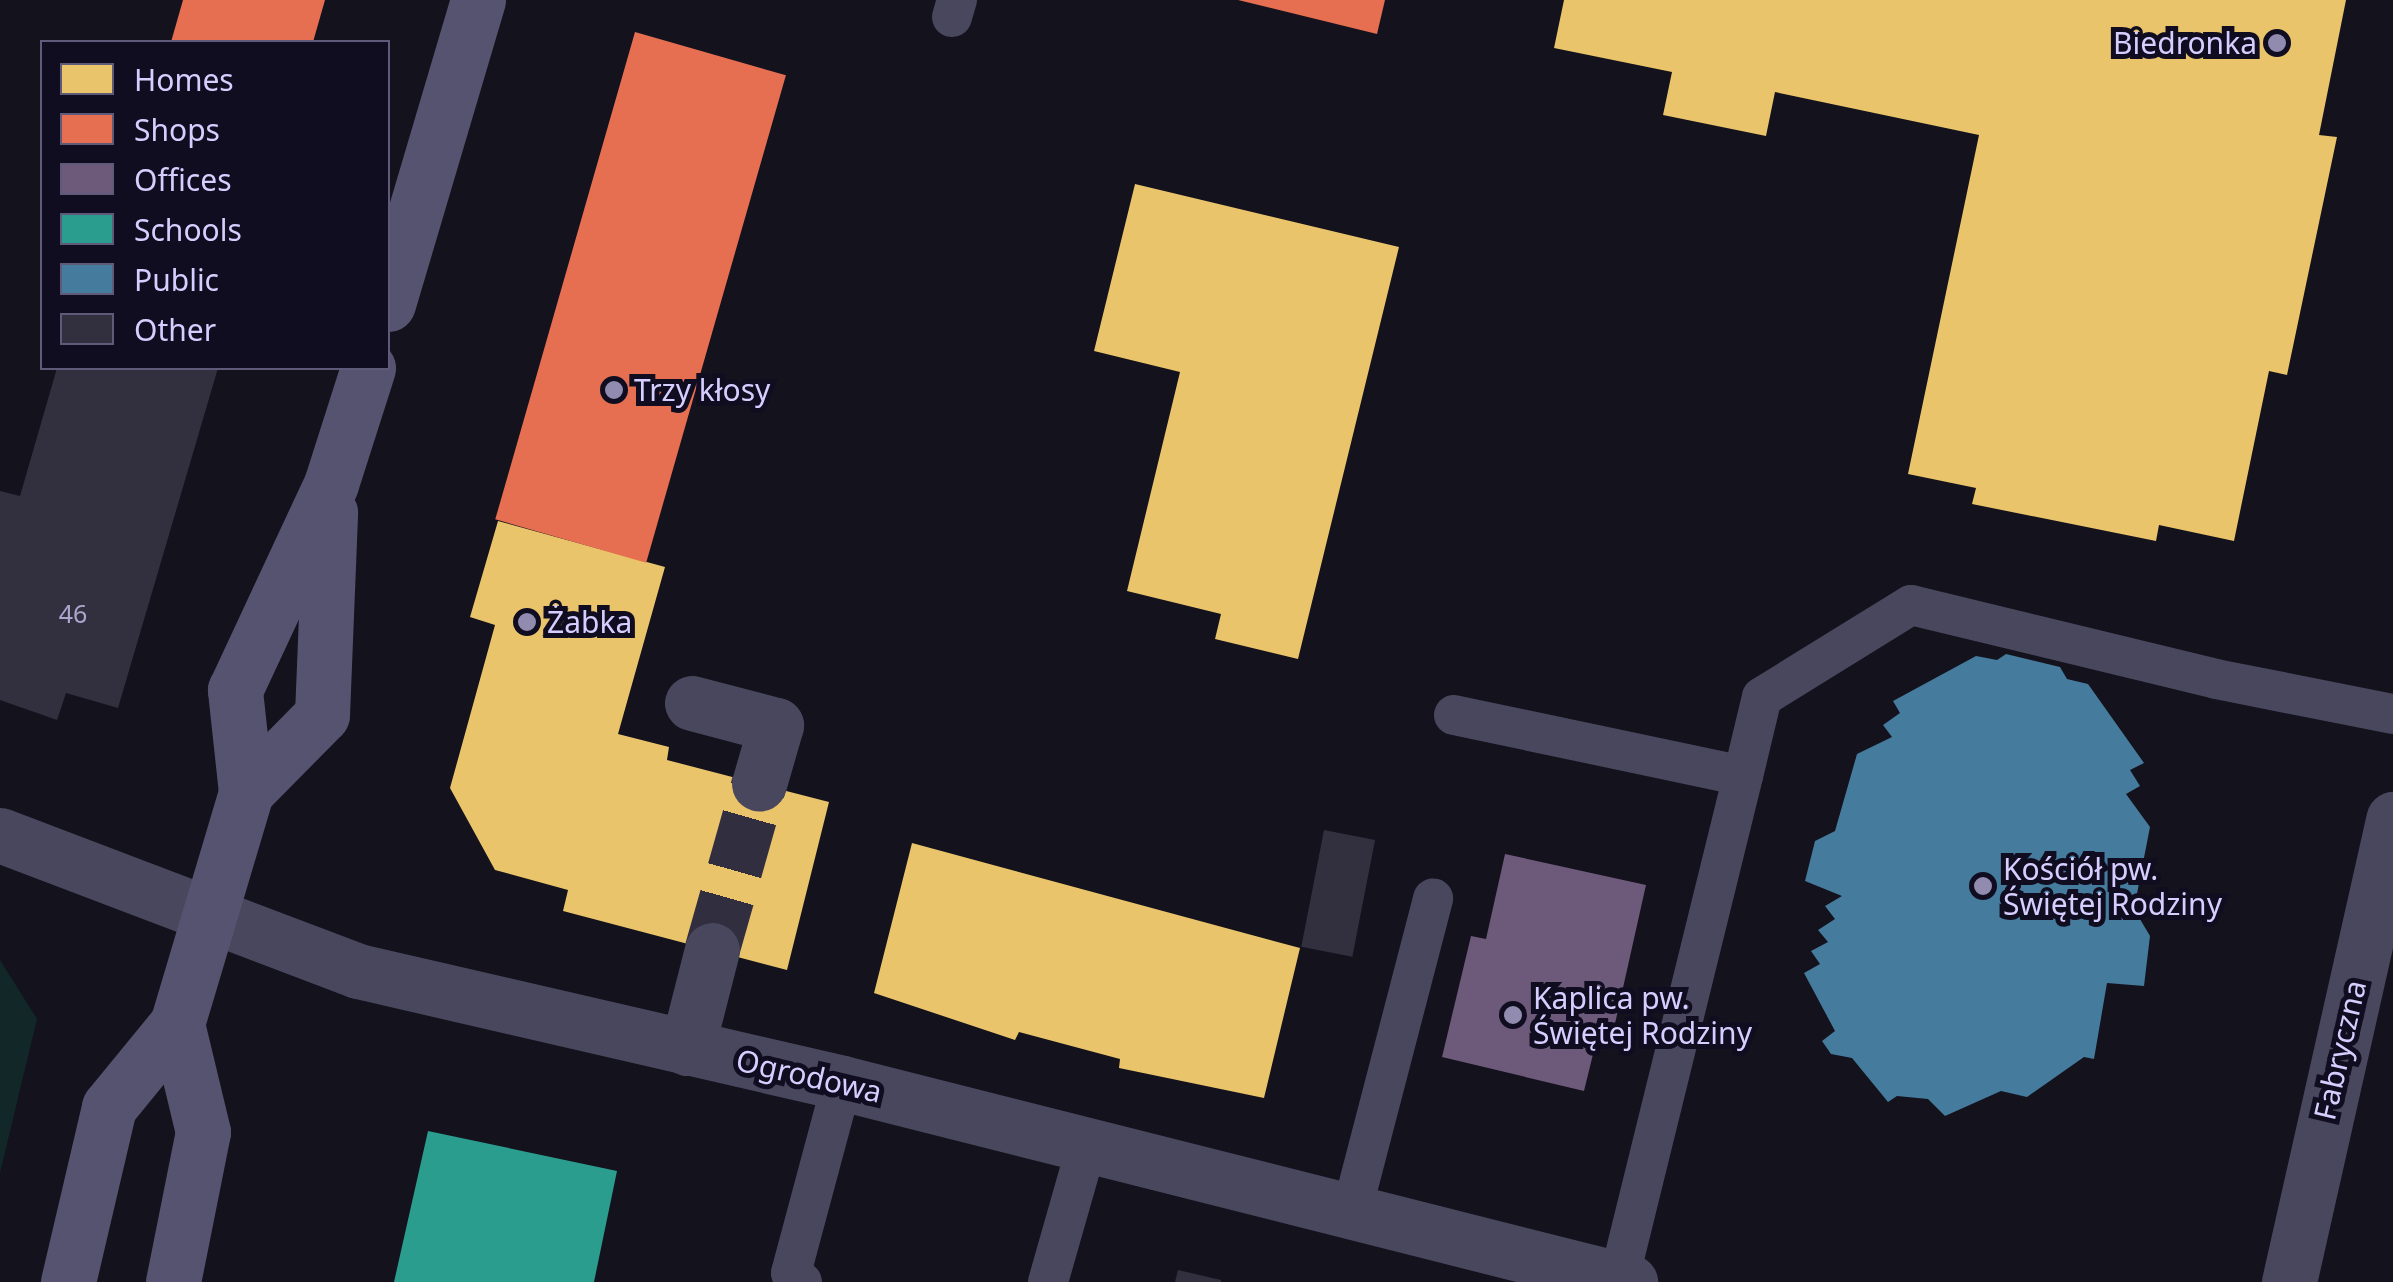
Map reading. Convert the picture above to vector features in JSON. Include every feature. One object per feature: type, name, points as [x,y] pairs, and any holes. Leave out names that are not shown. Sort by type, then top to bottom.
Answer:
[{"type":"main road","points":[[390,297],[478,0]]},
{"type":"main road","points":[[68,1282],[108,1107],[177,1024],[246,792],[235,690],[331,484],[367,370]]},
{"type":"main road","points":[[246,792],[322,715],[331,484]]},
{"type":"main road","points":[[173,1282],[203,1132],[177,1024]]},
{"type":"street","points":[[692,703],[776,725],[760,784]]},
{"type":"street","name":"Fabryczna","points":[[2289,1282],[2393,819]]},
{"type":"street","name":"Ogrodowa","points":[[0,836],[358,971],[842,1083],[1625,1281]]},
{"type":"street","points":[[687,1048],[712,950]]},
{"type":"lane","points":[[1625,1281],[1762,697],[1912,604],[2216,679],[2393,714]]},
{"type":"lane","points":[[1454,715],[1744,776]]},
{"type":"lane","points":[[1352,1210],[1433,898]]},
{"type":"lane","points":[[802,1282],[790,1273],[842,1083]]},
{"type":"lane","points":[[1048,1282],[1087,1145]]},
{"type":"green space","points":[[0,960],[37,1019],[0,1173]]},
{"type":"building: Homes","points":[[1564,0],[2346,0],[2319,135],[2337,137],[2287,375],[2269,371],[2234,541],[2159,525],[2156,541],[1972,504],[1976,488],[1908,474],[1979,135],[1775,92],[1766,136],[1663,115],[1672,72],[1554,48]]},
{"type":"building: Homes","points":[[1135,184],[1399,247],[1298,659],[1215,639],[1221,614],[1127,591],[1180,372],[1094,351]]},
{"type":"building: Homes","points":[[498,521],[665,567],[618,734],[669,747],[667,760],[829,802],[787,970],[563,911],[568,890],[495,870],[450,788],[495,625],[470,617]]},
{"type":"building: Homes","points":[[912,843],[1300,948],[1264,1098],[1119,1068],[1120,1059],[1019,1032],[1015,1040],[874,993]]},
{"type":"building: Shops","points":[[183,0],[325,0],[314,40],[172,40]]},
{"type":"building: Shops","points":[[1238,0],[1385,0],[1377,34]]},
{"type":"building: Shops","name":"Trzy kłosy","points":[[635,32],[786,75],[646,563],[495,519]]},
{"type":"building: Offices","points":[[1505,854],[1646,885],[1610,1046],[1596,1042],[1584,1091],[1442,1057],[1471,936],[1486,939]]},
{"type":"building: Schools","points":[[428,1131],[617,1171],[594,1282],[394,1282]]},
{"type":"building: Public","name":"Kościół pw. Świętej Rodziny","points":[[2006,654],[2060,667],[2067,679],[2088,684],[2144,763],[2130,770],[2140,786],[2126,794],[2150,827],[2134,909],[2150,936],[2144,986],[2107,983],[2094,1059],[2084,1057],[2027,1097],[2001,1091],[1945,1116],[1928,1099],[1897,1096],[1888,1102],[1852,1058],[1831,1054],[1822,1041],[1835,1031],[1804,973],[1820,964],[1811,951],[1828,942],[1818,930],[1835,919],[1825,906],[1842,896],[1805,881],[1815,841],[1835,831],[1857,754],[1892,737],[1883,725],[1900,713],[1893,701],[1976,656],[1997,660]]},
{"type":"building: Other","points":[[56,370],[217,370],[118,708],[66,693],[57,720],[0,700],[0,491],[20,496]]},
{"type":"building: Other","points":[[1324,830],[1375,840],[1352,957],[1301,947]]},
{"type":"building: Other","points":[[1178,1270],[1221,1280],[1221,1282],[1175,1282]]},
{"type":"tunnel","points":[[712,950],[759,784]]},
{"type":"place","name":"Biedronka","points":[[2277,43]]},
{"type":"place","name":"Trzy kłosy","points":[[614,390]]},
{"type":"place","name":"Żabka","points":[[527,622]]},
{"type":"place","name":"Kościół pw. Świętej Rodziny","points":[[1983,886]]},
{"type":"place","name":"Kaplica pw. Świętej Rodziny","points":[[1513,1015]]}]
